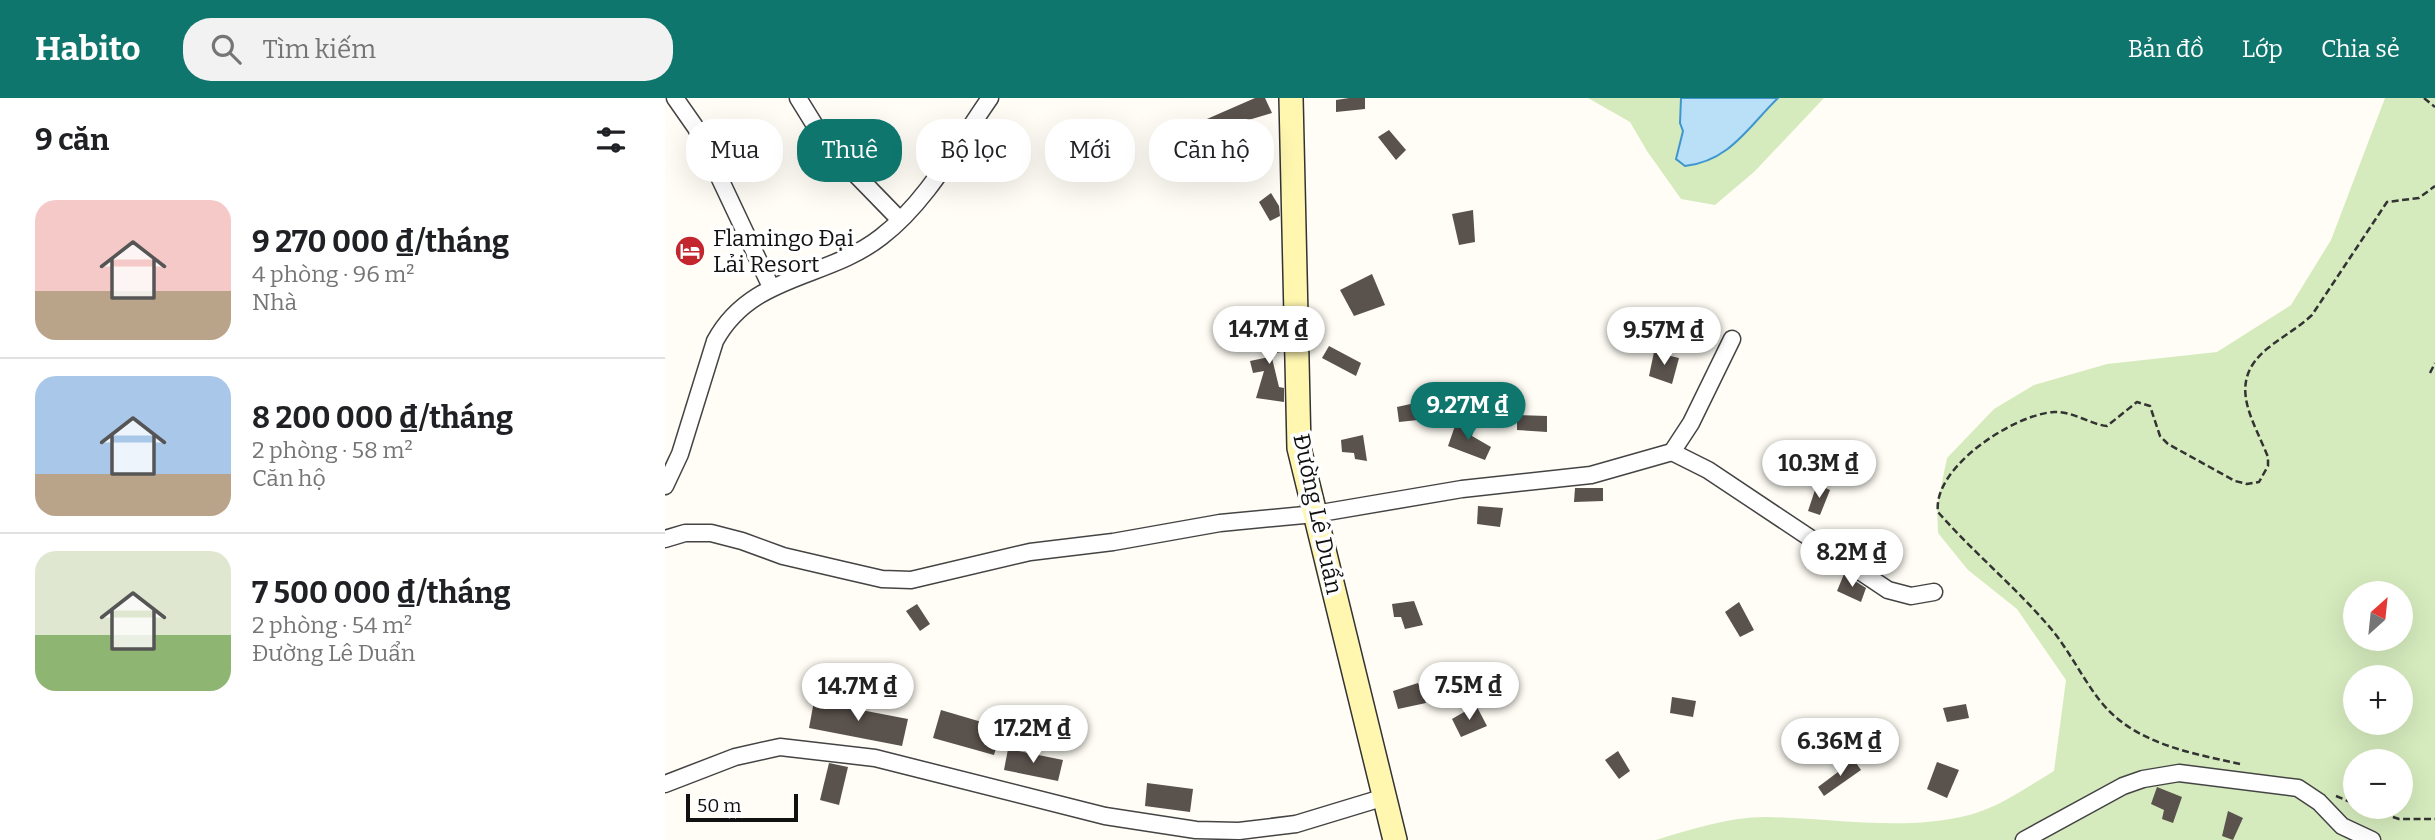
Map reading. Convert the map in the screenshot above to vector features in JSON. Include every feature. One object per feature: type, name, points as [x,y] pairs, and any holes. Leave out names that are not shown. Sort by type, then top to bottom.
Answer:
[{"type":"main road","name":"Đường Lê Duẩn","points":[[1291,98],[1299,448],[1395,840]]},
{"type":"street","points":[[675,98],[696,128],[771,287]]},
{"type":"street","points":[[798,98],[827,145],[900,220]]},
{"type":"street","points":[[665,486],[680,454],[715,341],[737,312],[771,287],[861,250],[900,220],[925,191],[990,98]]},
{"type":"street","points":[[665,539],[685,533],[711,533],[783,556],[882,579],[911,580],[1030,552],[1113,542],[1220,523],[1315,514],[1462,489],[1591,475],[1672,452],[1691,423],[1732,340]]},
{"type":"street","points":[[1672,452],[1709,470],[1893,593],[1911,596],[1934,592]]},
{"type":"street","points":[[665,784],[735,757],[780,747],[875,758],[1104,816],[1196,830],[1239,831],[1296,824],[1385,797]]},
{"type":"street","points":[[2024,840],[2123,786],[2143,779],[2179,773],[2298,788],[2319,802],[2342,826],[2372,840]]},
{"type":"path","points":[[2424,98],[2435,107]]},
{"type":"path","points":[[2246,765],[2171,747],[2141,735],[2123,723],[2102,704],[2046,622],[1938,512],[1939,495],[1966,457],[1991,435],[2032,415],[2057,412],[2107,426],[2137,402],[2150,406],[2157,430],[2168,444],[2235,481],[2247,484],[2259,482],[2268,466],[2268,457],[2245,399],[2245,379],[2251,367],[2270,347],[2299,328],[2312,315],[2387,202],[2419,198],[2435,186]]},
{"type":"path","points":[[2430,373],[2435,363]]},
{"type":"path","points":[[2334,795],[2343,799]]},
{"type":"path","points":[[2413,819],[2435,819]]},
{"type":"green space","points":[[1588,98],[1824,98],[1754,172],[1715,205],[1681,199],[1630,122]]},
{"type":"green space","points":[[2385,98],[2435,98],[2435,840],[1656,840],[1710,824],[1766,817],[1867,823],[1944,820],[1992,807],[2054,771],[2066,680],[2017,609],[1968,570],[1938,533],[1937,506],[1947,458],[1994,409],[2034,385],[2107,364],[2217,352],[2291,305],[2331,240]]},
{"type":"water","points":[[1681,98],[1778,98],[1726,150],[1701,163],[1685,166],[1676,159],[1683,131],[1680,123]]},
{"type":"building","points":[[1255,98],[1265,98],[1272,113],[1252,119],[1207,119]]},
{"type":"building","points":[[1365,98],[1365,109],[1336,112],[1336,100]]},
{"type":"building","points":[[1389,130],[1406,150],[1396,160],[1378,137]]},
{"type":"building","points":[[1271,193],[1279,206],[1280,216],[1270,221],[1259,202]]},
{"type":"building","points":[[1473,210],[1475,242],[1459,245],[1452,214]]},
{"type":"building","points":[[1372,274],[1385,305],[1354,316],[1340,290]]},
{"type":"building","points":[[1275,320],[1281,352],[1271,354],[1279,387],[1284,388],[1284,402],[1256,398],[1264,371],[1253,373],[1250,361],[1269,357],[1261,323]]},
{"type":"building","points":[[1329,346],[1361,363],[1356,376],[1322,358]]},
{"type":"building","points":[[1654,352],[1679,358],[1672,384],[1649,376]]},
{"type":"building","points":[[1415,403],[1418,420],[1399,422],[1397,407]]},
{"type":"building","points":[[1517,415],[1547,416],[1547,432],[1517,430]]},
{"type":"building","points":[[1456,423],[1474,430],[1472,436],[1491,447],[1485,460],[1448,446]]},
{"type":"building","points":[[1363,435],[1367,461],[1355,459],[1354,453],[1342,452],[1341,440]]},
{"type":"building","points":[[1817,484],[1830,490],[1820,515],[1808,511]]},
{"type":"building","points":[[1575,488],[1603,488],[1603,501],[1574,502]]},
{"type":"building","points":[[1478,506],[1503,508],[1500,527],[1477,524]]},
{"type":"building","points":[[1844,574],[1866,588],[1861,602],[1837,591]]},
{"type":"building","points":[[1414,601],[1423,625],[1405,629],[1401,617],[1394,617],[1392,604]]},
{"type":"building","points":[[1739,602],[1754,630],[1740,637],[1725,612]]},
{"type":"building","points":[[917,604],[930,624],[920,631],[906,611]]},
{"type":"building","points":[[1418,683],[1426,703],[1398,709],[1393,691]]},
{"type":"building","points":[[1672,697],[1696,701],[1693,717],[1670,713]]},
{"type":"building","points":[[814,701],[908,719],[902,746],[809,728]]},
{"type":"building","points":[[1966,704],[1969,718],[1947,722],[1943,708]]},
{"type":"building","points":[[1476,705],[1487,726],[1461,737],[1452,719]]},
{"type":"building","points":[[941,710],[1002,728],[994,755],[933,738]]},
{"type":"building","points":[[1008,749],[1063,760],[1058,781],[1004,770]]},
{"type":"building","points":[[1618,751],[1630,771],[1619,779],[1605,760]]},
{"type":"building","points":[[1854,760],[1861,770],[1824,796],[1818,787]]},
{"type":"building","points":[[1937,762],[1959,770],[1947,798],[1927,789]]},
{"type":"building","points":[[829,763],[848,767],[839,805],[820,800]]},
{"type":"building","points":[[1147,783],[1193,789],[1190,812],[1145,806]]},
{"type":"building","points":[[2157,787],[2182,797],[2173,823],[2162,819],[2164,810],[2151,804]]},
{"type":"building","points":[[2228,811],[2243,818],[2233,840],[2222,836]]},
{"type":"place","name":"Flamingo Đại Lải Resort","points":[[690,251]]}]
